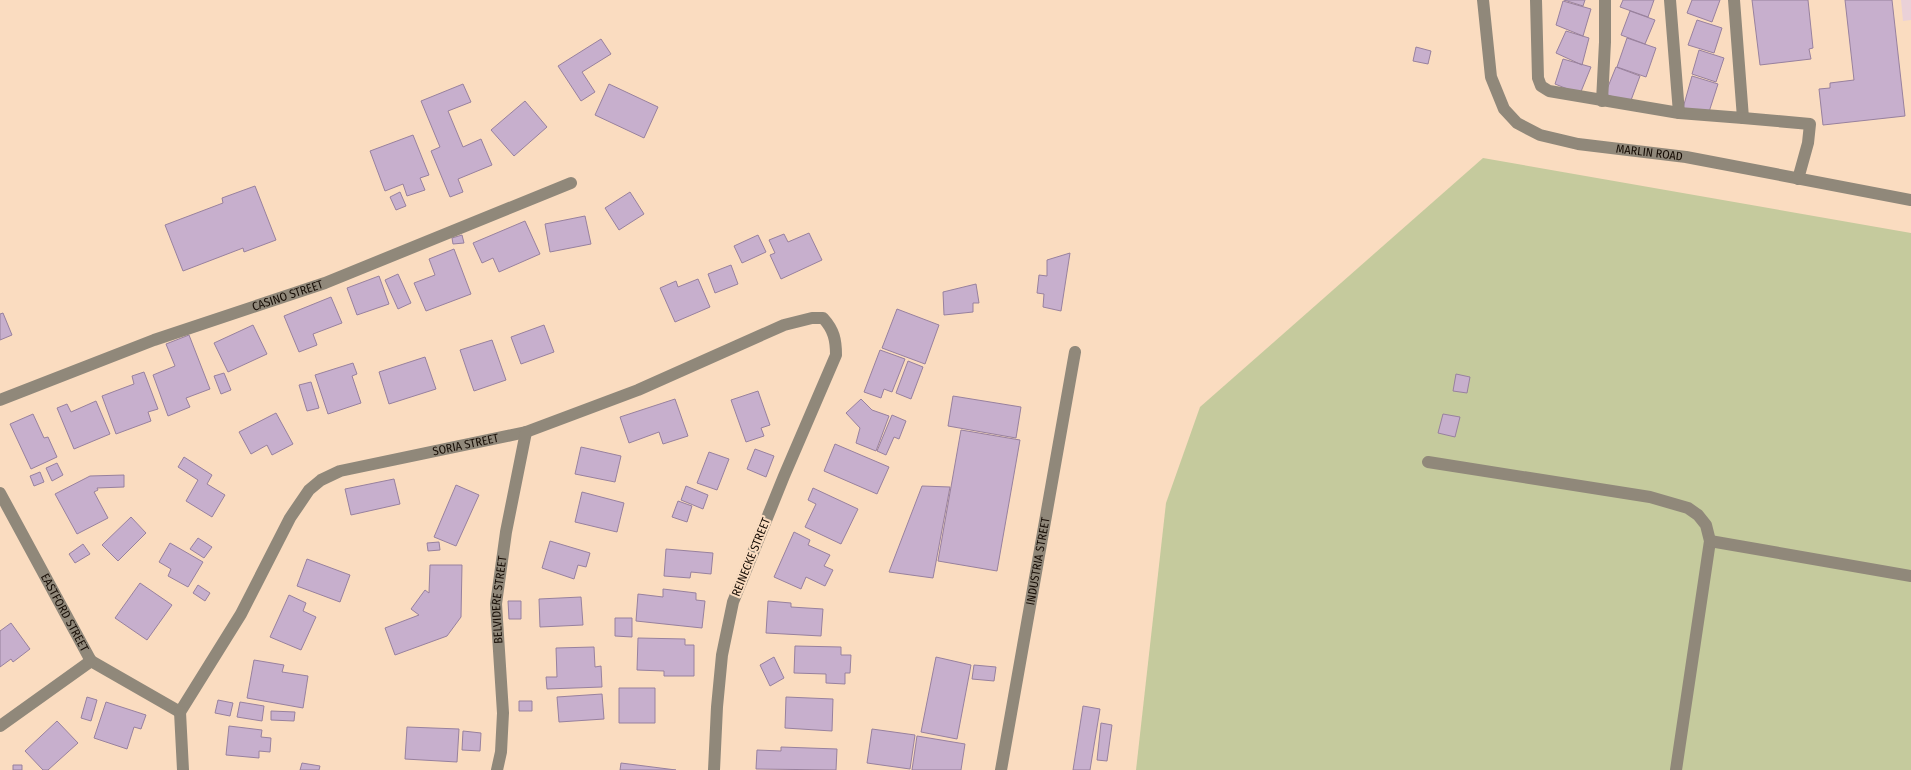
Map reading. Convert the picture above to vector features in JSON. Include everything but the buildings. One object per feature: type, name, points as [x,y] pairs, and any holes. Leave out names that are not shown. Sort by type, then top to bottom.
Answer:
[{"type":"street","name":"MARLIN ROAD","points":[[1483,0],[1491,77],[1504,109],[1517,122],[1540,135],[1578,144],[1686,157],[1911,200]]},
{"type":"street","points":[[1536,0],[1538,78],[1541,86],[1548,91],[1679,113],[1810,124],[1808,143],[1798,179]]},
{"type":"street","points":[[1602,101],[1605,0]]},
{"type":"street","points":[[1670,0],[1679,113]]},
{"type":"street","points":[[1734,0],[1743,118]]},
{"type":"street","name":"CASINO STREET","points":[[0,400],[154,340],[325,282],[571,183]]},
{"type":"street","name":"SORIA STREET","points":[[180,712],[241,614],[290,518],[309,490],[321,480],[340,471],[526,432],[638,390],[784,325],[812,318],[823,318],[830,326],[836,338],[836,356]]},
{"type":"street","name":"INDUSTRIA STREET","points":[[1001,770],[1075,352]]},
{"type":"street","name":"REINECKE STREET","points":[[714,770],[721,663],[733,602],[784,476],[836,356]]},
{"type":"street","name":"BELVIDERE STREET","points":[[497,770],[501,752],[503,713],[496,604],[506,532],[526,432]]},
{"type":"street","points":[[1428,462],[1650,497],[1688,508],[1698,515],[1706,525],[1710,541],[1676,770]]},
{"type":"street","name":"EASTFORD STREET","points":[[0,493],[91,661],[0,726]]},
{"type":"street","points":[[1710,541],[1911,576]]},
{"type":"street","points":[[91,661],[180,712],[183,770]]},
{"type":"shaded area","points":[[1901,0],[1911,0],[1911,20],[1903,21]]},
{"type":"green space","points":[[1483,158],[1911,233],[1911,770],[1136,770],[1166,503],[1200,407]]}]
